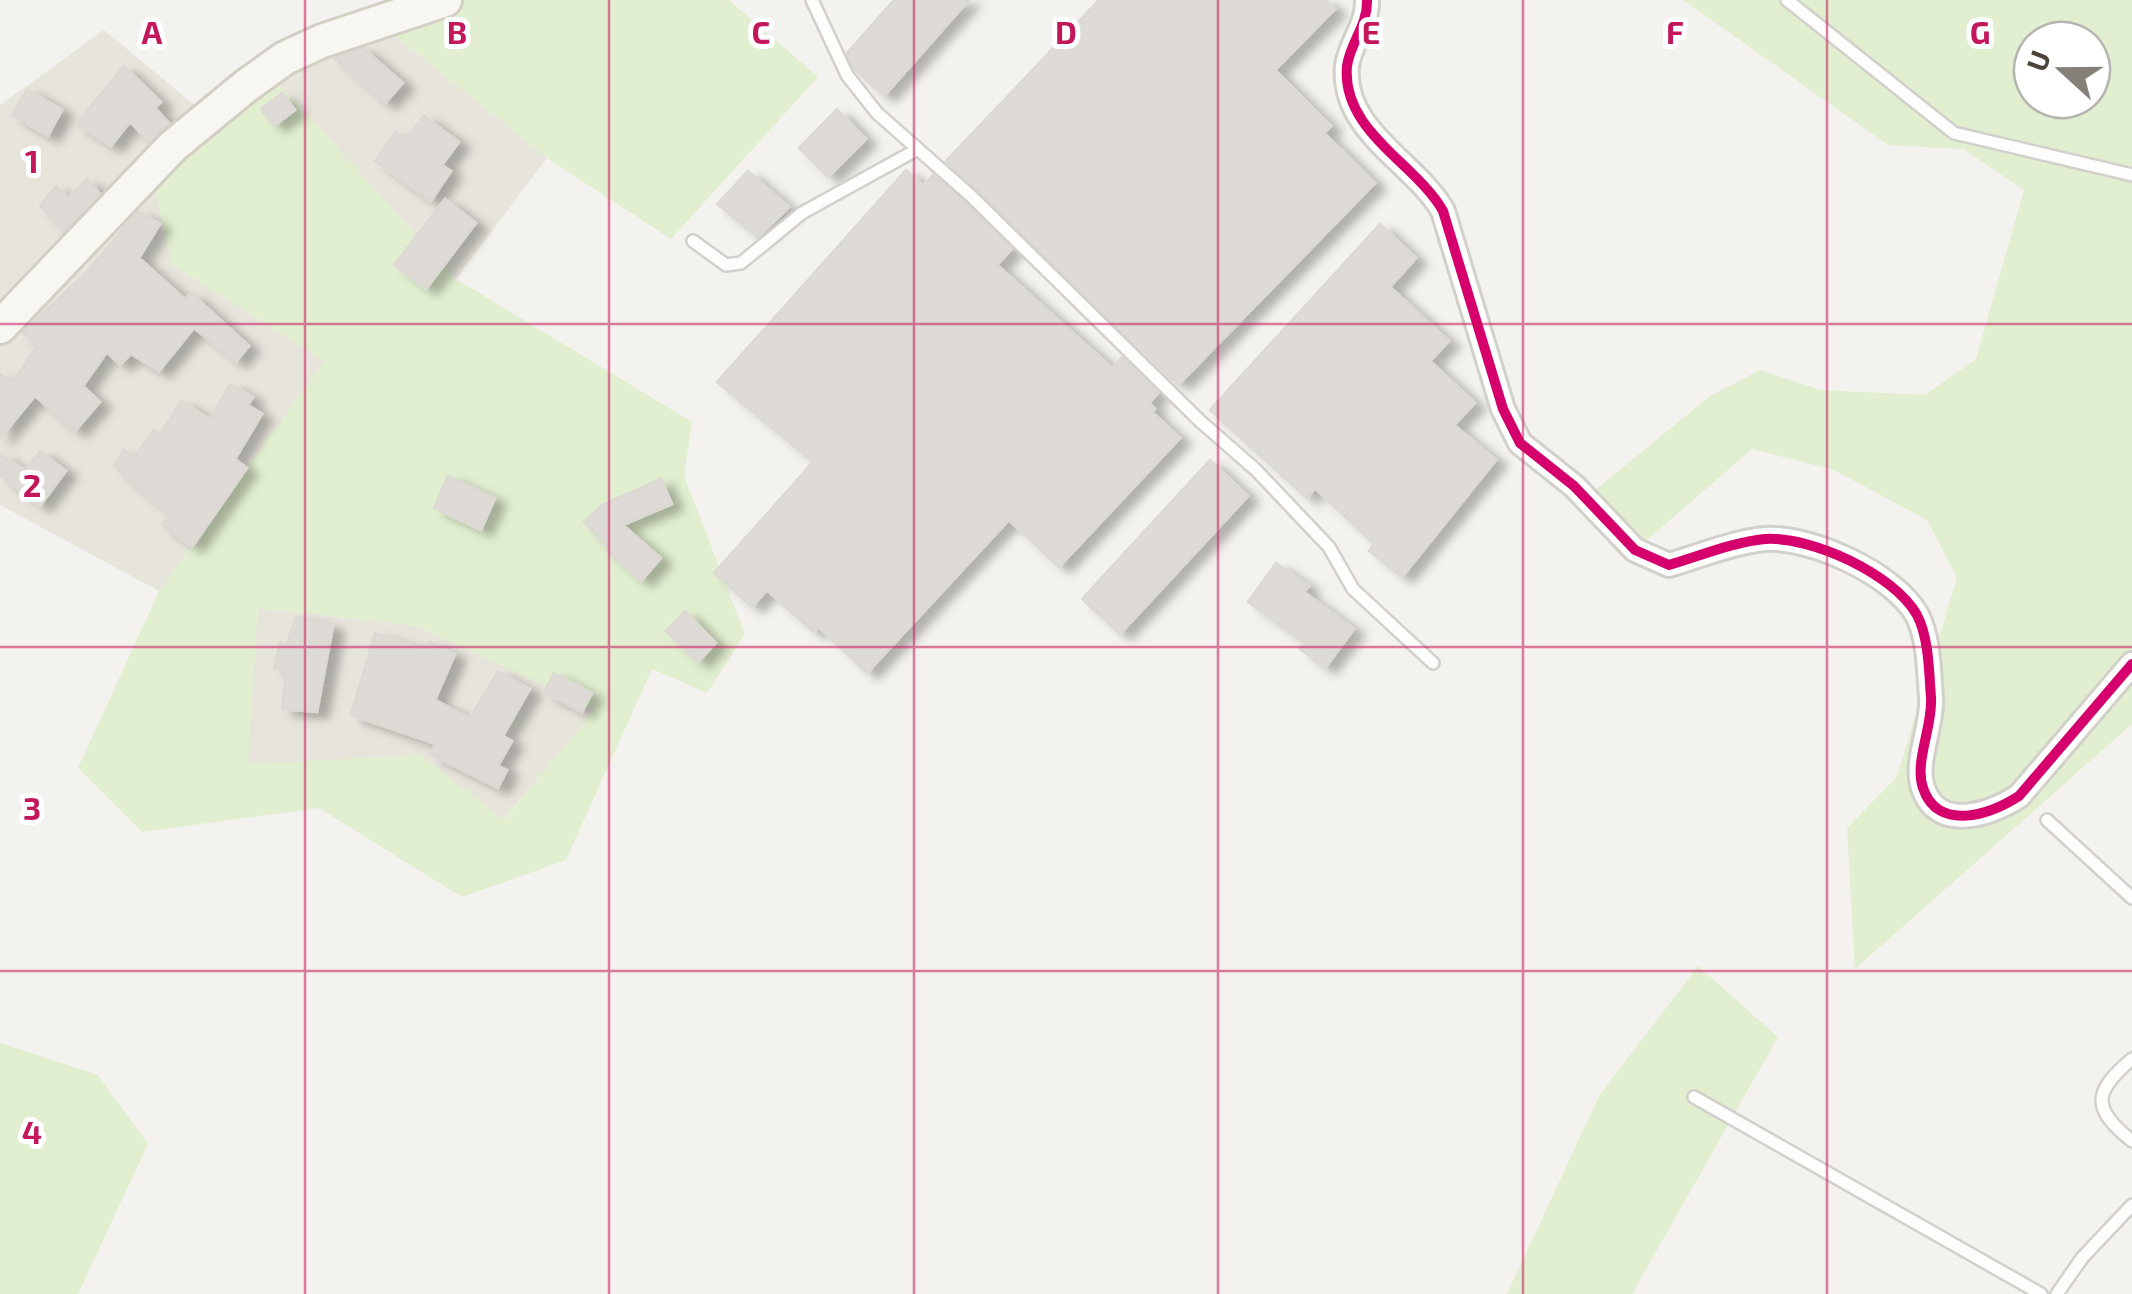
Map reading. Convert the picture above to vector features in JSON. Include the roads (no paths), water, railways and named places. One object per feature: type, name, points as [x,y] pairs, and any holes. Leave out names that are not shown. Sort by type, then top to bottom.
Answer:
[{"type":"main road","points":[[0,327],[173,146],[246,86],[285,58],[322,42],[445,0]]},
{"type":"street","points":[[1366,0],[1364,26],[1347,65],[1352,102],[1384,149],[1432,193],[1443,211],[1503,409],[1520,442],[1574,486],[1635,550],[1670,565],[1748,541],[1772,539],[1837,555],[1883,579],[1905,598],[1924,639],[1931,726],[1923,788],[1936,809],[1950,817],[1995,811],[2019,796],[2132,664]]},
{"type":"lane","points":[[812,0],[847,75],[877,113],[1256,470],[1329,547],[1353,589],[1433,663]]},
{"type":"lane","points":[[1788,0],[1954,133],[2132,175]]},
{"type":"lane","points":[[693,241],[726,265],[742,264],[802,213],[918,149]]},
{"type":"lane","points":[[2047,820],[2132,898]]},
{"type":"lane","points":[[2132,1059],[2105,1082],[2100,1101],[2108,1122],[2132,1141]]},
{"type":"lane","points":[[1694,1097],[2041,1294]]},
{"type":"lane","points":[[2057,1294],[2082,1258],[2132,1205]]}]
